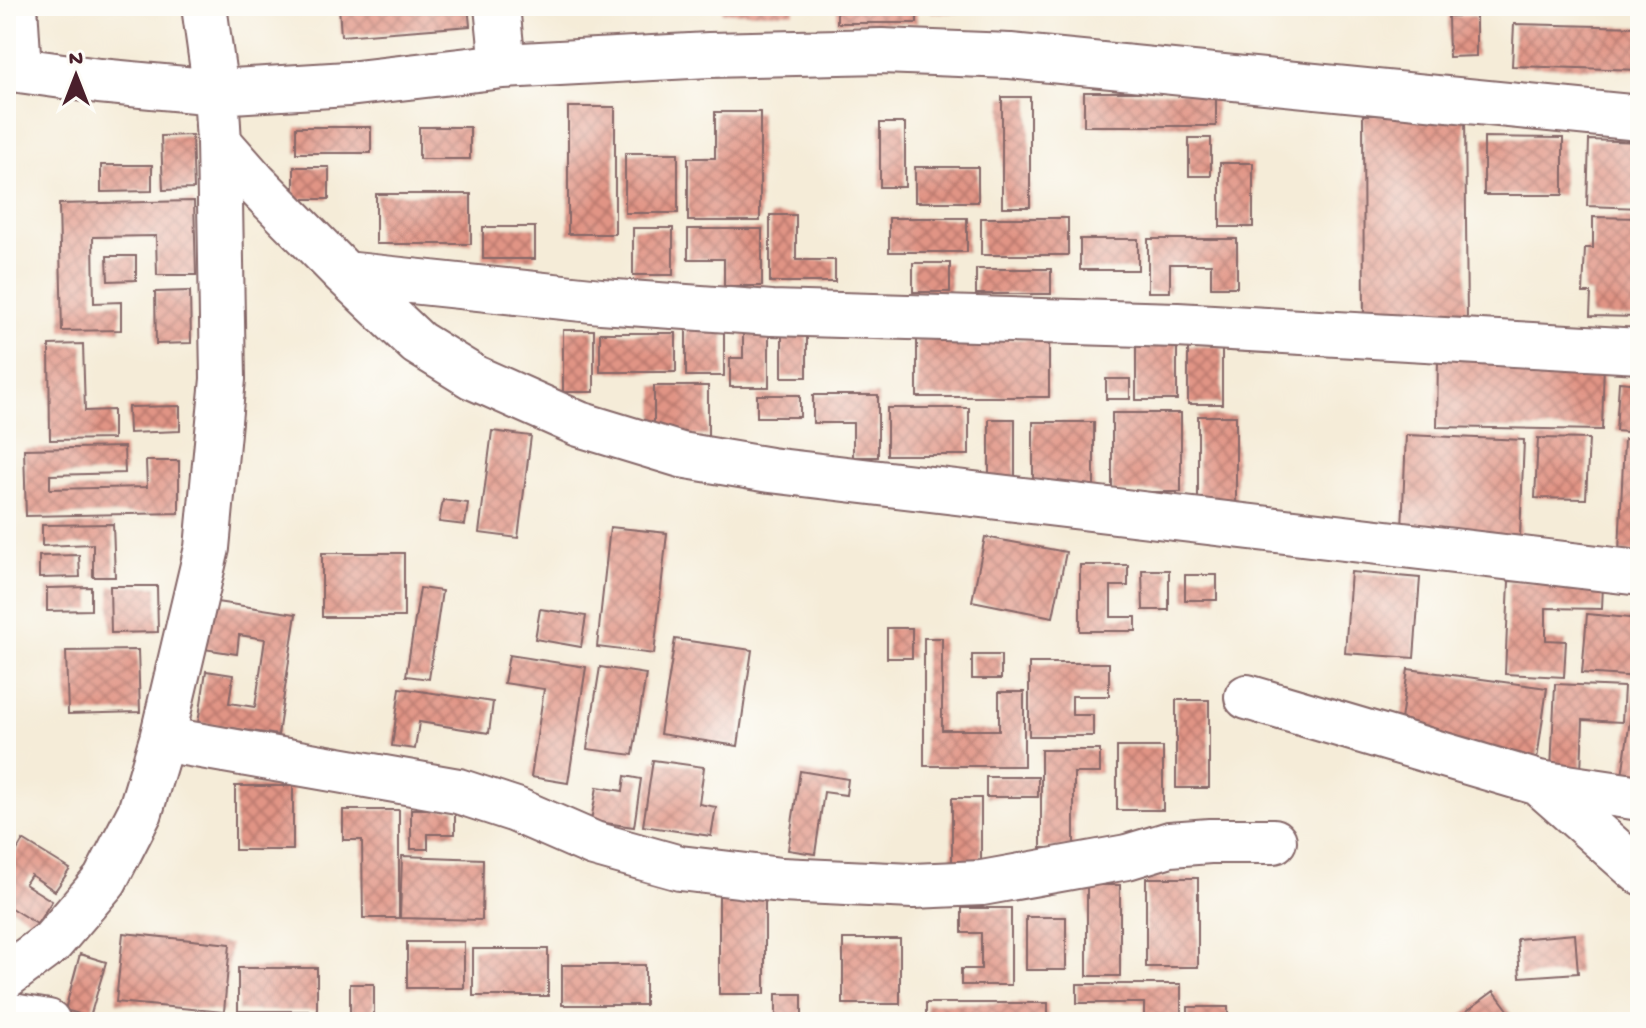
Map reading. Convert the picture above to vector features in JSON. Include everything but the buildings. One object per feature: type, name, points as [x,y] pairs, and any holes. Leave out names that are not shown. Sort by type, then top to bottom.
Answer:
[{"type":"street","points":[[15,6],[13,68],[99,81],[216,92],[348,84],[503,66],[709,55],[882,51],[994,55],[1640,118]]},
{"type":"street","points":[[6,976],[52,942],[105,880],[140,812],[162,739],[207,548],[223,379],[219,142],[216,92],[204,6]]},
{"type":"street","points":[[497,6],[503,66]]},
{"type":"street","points":[[219,142],[345,274],[418,343],[473,377],[579,424],[681,455],[786,472],[1640,573]]},
{"type":"street","points":[[345,274],[601,301],[772,313],[1177,325],[1640,351]]},
{"type":"street","points":[[1247,697],[1539,783],[1640,798]]},
{"type":"street","points":[[162,739],[458,791],[516,810],[594,844],[680,868],[781,880],[913,886],[982,883],[1127,857],[1170,844],[1274,841]]},
{"type":"street","points":[[1539,783],[1640,872]]},
{"type":"street","points":[[6,1015],[48,1022]]}]
